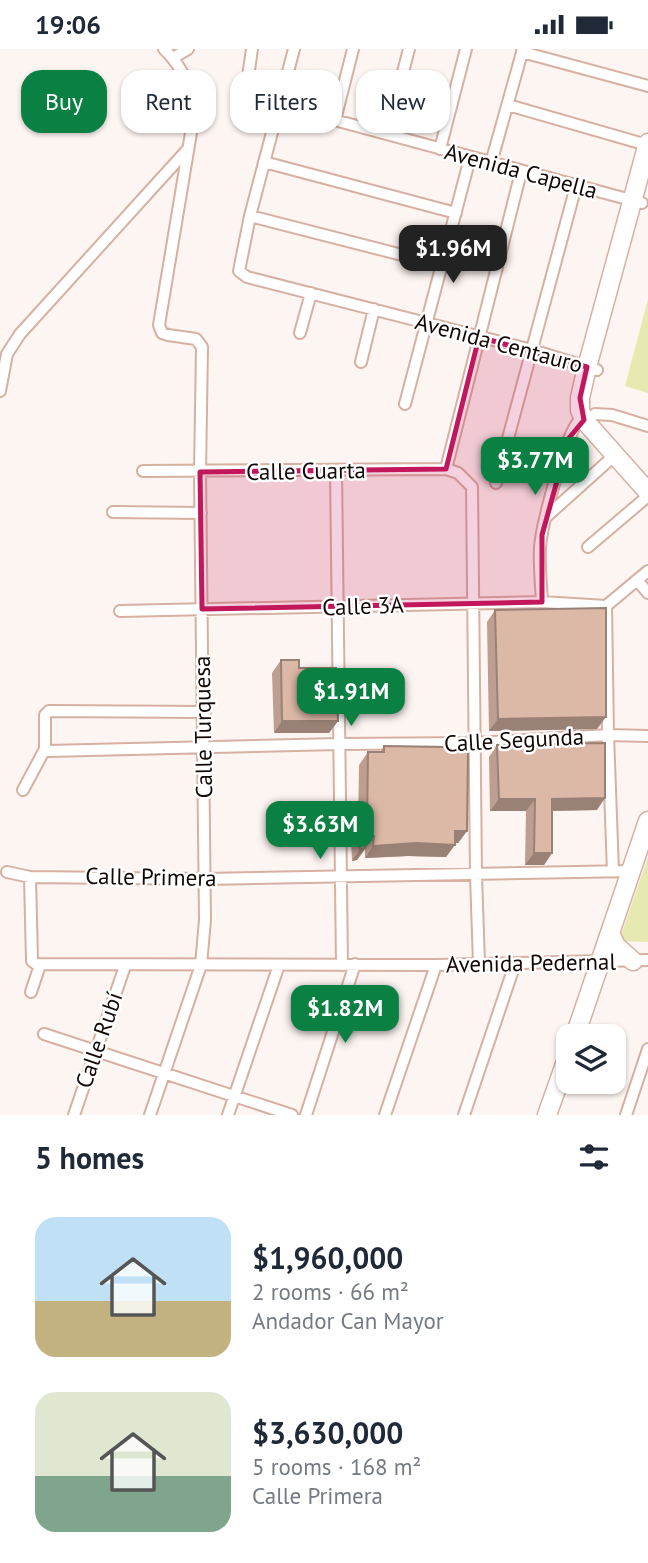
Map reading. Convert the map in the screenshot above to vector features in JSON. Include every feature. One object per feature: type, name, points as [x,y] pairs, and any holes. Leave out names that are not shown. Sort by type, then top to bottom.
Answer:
[{"type":"main road","points":[[648,144],[637,202],[592,368],[592,406],[589,417],[615,455],[648,494]]},
{"type":"main road","points":[[637,202],[648,179]]},
{"type":"main road","points":[[589,417],[648,474]]},
{"type":"main road","points":[[579,1024],[610,933],[622,872],[648,821]]},
{"type":"main road","points":[[610,933],[616,946],[640,960]]},
{"type":"main road","points":[[547,1115],[556,1090]]},
{"type":"street","points":[[0,391],[7,354],[20,334],[187,150],[194,115],[193,96],[185,76],[164,49]]},
{"type":"street","points":[[173,58],[188,49]]},
{"type":"street","points":[[249,70],[252,49]]},
{"type":"street","points":[[288,70],[294,49]]},
{"type":"street","points":[[342,92],[353,49]]},
{"type":"street","points":[[387,134],[410,49]]},
{"type":"street","points":[[440,149],[466,49]]},
{"type":"street","points":[[491,163],[522,51],[648,86]]},
{"type":"street","points":[[508,105],[648,144]]},
{"type":"street","name":"Avenida Capella","points":[[342,122],[637,202]]},
{"type":"street","points":[[272,133],[250,216],[441,265]]},
{"type":"street","name":"Calle Turquesa","points":[[150,1115],[201,965],[205,920],[205,712],[200,472],[202,347],[199,341],[168,335],[160,329],[159,318],[187,150]]},
{"type":"street","points":[[405,404],[470,157]]},
{"type":"street","points":[[264,162],[456,213]]},
{"type":"street","points":[[446,469],[522,172]]},
{"type":"street","points":[[496,483],[576,186]]},
{"type":"street","name":"Avenida Centauro","points":[[250,216],[239,271],[247,277],[592,368]]},
{"type":"street","points":[[300,333],[311,293]]},
{"type":"street","points":[[361,362],[374,309]]},
{"type":"street","points":[[542,602],[540,549],[545,518],[569,438],[578,422],[589,417],[612,415],[648,426]]},
{"type":"street","points":[[545,518],[615,455]]},
{"type":"street","name":"Calle Cuarta","points":[[143,471],[446,469],[458,473],[472,488],[474,603]]},
{"type":"street","points":[[336,471],[342,965]]},
{"type":"street","points":[[588,547],[648,494]]},
{"type":"street","points":[[113,512],[201,513]]},
{"type":"street","points":[[622,872],[608,735],[606,606],[648,571]]},
{"type":"street","points":[[637,580],[648,593]]},
{"type":"street","name":"Calle 3A","points":[[120,611],[542,602],[606,606]]},
{"type":"street","points":[[474,603],[475,875],[479,964]]},
{"type":"street","points":[[23,790],[45,748],[46,712],[205,712]]},
{"type":"street","name":"Calle Segunda","points":[[45,748],[48,751],[204,749],[475,743],[608,735],[648,736]]},
{"type":"street","name":"Calle Primera","points":[[8,872],[30,877],[205,879],[622,872]]},
{"type":"street","points":[[30,877],[32,961],[38,965],[31,992]]},
{"type":"street","name":"Avenida Pedernal","points":[[38,965],[436,965],[640,960]]},
{"type":"street","points":[[306,1115],[355,964]]},
{"type":"street","points":[[464,1115],[515,964]]},
{"type":"street","points":[[228,1115],[279,965]]},
{"type":"street","points":[[385,1115],[436,965]]},
{"type":"street","name":"Calle Rubí","points":[[74,1115],[125,966]]},
{"type":"street","points":[[44,1034],[292,1115]]},
{"type":"street","points":[[626,1115],[648,1049]]},
{"type":"highlighted area","points":[[479,337],[587,367],[580,398],[584,420],[569,438],[542,535],[542,602],[202,609],[200,472],[446,469]]},
{"type":"green space","points":[[648,299],[648,393],[625,386]]},
{"type":"green space","points":[[648,857],[648,942],[619,941]]},
{"type":"building","points":[[606,608],[606,717],[498,719],[495,610]]},
{"type":"building","points":[[281,660],[299,660],[299,668],[336,668],[338,721],[282,721]]},
{"type":"building","points":[[605,743],[605,798],[552,799],[552,853],[534,853],[535,799],[499,799],[497,745]]},
{"type":"building","points":[[384,746],[448,747],[448,752],[468,752],[467,831],[455,831],[455,845],[416,843],[373,846],[374,836],[366,837],[365,848],[360,849],[360,827],[367,826],[368,752],[384,752]]}]
